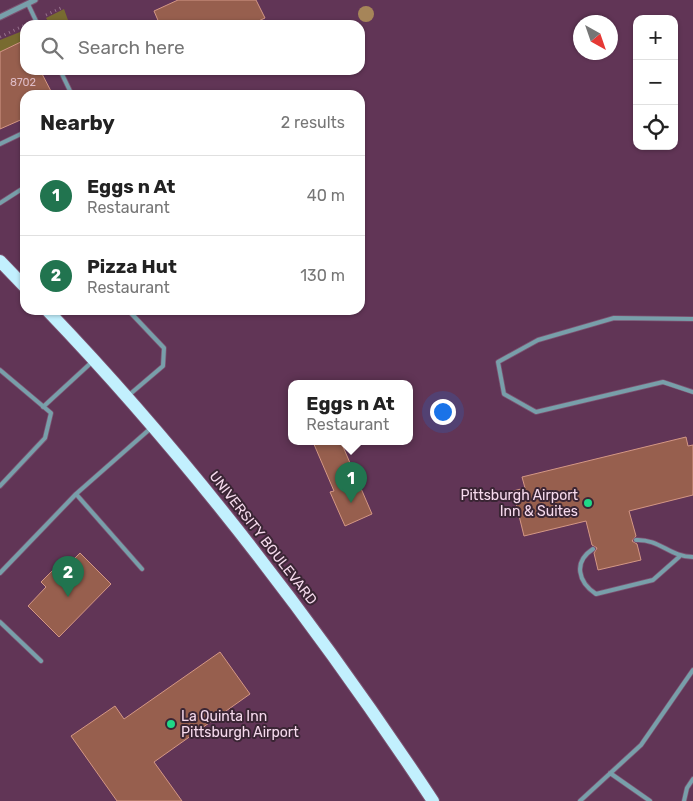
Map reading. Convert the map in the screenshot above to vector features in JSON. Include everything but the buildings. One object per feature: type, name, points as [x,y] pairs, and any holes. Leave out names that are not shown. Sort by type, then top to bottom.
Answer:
[{"type":"main road","points":[[0,261],[20,282]]},
{"type":"main road","name":"UNIVERSITY BOULEVARD","points":[[52,315],[153,426],[248,539],[368,705],[433,801]]},
{"type":"street","points":[[0,17],[35,0]]},
{"type":"lane","points":[[28,4],[36,20]]},
{"type":"lane","points":[[62,75],[70,90]]},
{"type":"lane","points":[[0,144],[20,134]]},
{"type":"lane","points":[[0,203],[20,190]]},
{"type":"lane","points":[[127,397],[163,366],[164,348],[133,315]]},
{"type":"lane","points":[[693,319],[614,318],[538,340],[498,362],[504,394],[536,412],[663,382],[693,392]]},
{"type":"lane","points":[[43,407],[94,360]]},
{"type":"lane","points":[[0,370],[50,413],[46,438],[0,486]]},
{"type":"lane","points":[[0,573],[76,494],[153,426]]},
{"type":"lane","points":[[76,494],[142,569]]},
{"type":"lane","points":[[636,540],[664,546],[679,557],[693,557]]},
{"type":"lane","points":[[593,549],[585,554],[580,563],[579,576],[588,589],[596,594],[653,580],[679,557]]},
{"type":"lane","points":[[0,622],[41,661]]},
{"type":"lane","points":[[580,801],[641,745],[693,670]]},
{"type":"lane","points":[[610,773],[650,801]]},
{"type":"lane","points":[[684,801],[687,788],[693,779]]},
{"type":"shaded area","points":[[64,9],[68,20],[47,20],[46,18]]},
{"type":"shaded area","points":[[20,32],[20,42],[0,52],[0,40]]},
{"type":"place","name":"Eggs n At","points":[[351,503]]},
{"type":"place","name":"Pittsburgh Airport Inn & Suites","points":[[588,503]]},
{"type":"place","name":"Pizza Hut","points":[[68,597]]},
{"type":"place","name":"La Quinta Inn Pittsburgh Airport","points":[[171,724]]}]
